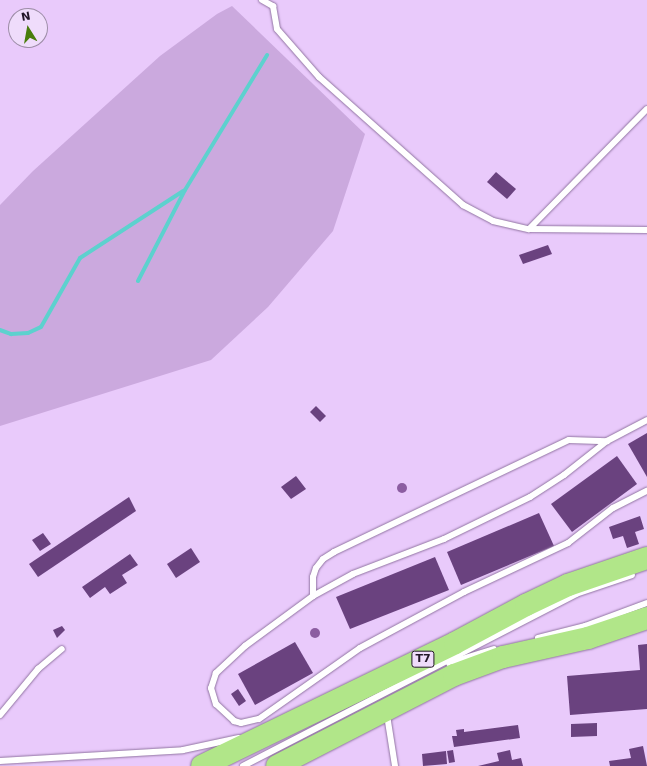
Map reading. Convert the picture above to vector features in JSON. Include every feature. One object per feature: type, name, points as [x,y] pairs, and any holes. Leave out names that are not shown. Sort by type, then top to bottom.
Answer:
[{"type":"highway","name":"T7","points":[[202,766],[455,643],[526,605],[568,585],[644,565]]},
{"type":"highway","name":"T7","points":[[277,766],[454,675],[480,664],[562,646],[647,618]]},
{"type":"lane","points":[[262,0],[273,6]]},
{"type":"lane","points":[[276,0],[273,6],[277,28],[319,77],[463,206],[493,221],[529,230],[647,230]]},
{"type":"lane","points":[[529,230],[647,109]]},
{"type":"lane","points":[[647,420],[607,442],[564,475],[530,497],[444,539],[353,574],[313,596],[245,646],[216,673],[211,688],[216,704],[234,721],[241,723],[259,719],[360,648],[464,592],[568,543],[613,508],[647,491]]},
{"type":"lane","points":[[313,596],[312,576],[323,559],[334,552],[569,440],[607,442]]},
{"type":"lane","points":[[243,766],[576,594],[644,565]]},
{"type":"lane","points":[[533,639],[585,626],[647,603]]},
{"type":"lane","points":[[416,677],[451,662],[505,646]]},
{"type":"lane","points":[[0,715],[38,669],[62,649]]},
{"type":"lane","points":[[387,709],[395,766]]},
{"type":"lane","points":[[0,761],[183,750],[276,730]]},
{"type":"shaded area","points":[[232,6],[365,134],[333,231],[268,307],[211,360],[0,426],[0,205],[33,171],[160,56],[217,14]]},
{"type":"building","points":[[496,172],[516,189],[507,199],[487,182]]},
{"type":"building","points":[[548,245],[552,254],[523,264],[519,255]]},
{"type":"building","points":[[316,406],[326,416],[320,422],[310,412]]},
{"type":"building","points":[[647,433],[647,477],[628,444]]},
{"type":"building","points":[[617,456],[637,484],[572,532],[551,504]]},
{"type":"building","points":[[296,476],[306,489],[291,499],[281,487]]},
{"type":"building","points":[[129,497],[136,511],[38,577],[29,564]]},
{"type":"building","points":[[539,513],[554,546],[461,585],[447,552]]},
{"type":"building","points":[[640,516],[644,529],[635,532],[639,544],[627,548],[623,536],[613,539],[609,527]]},
{"type":"building","points":[[43,533],[51,544],[40,551],[32,540]]},
{"type":"building","points":[[191,548],[200,562],[176,578],[167,564]]},
{"type":"building","points":[[130,554],[138,565],[122,575],[127,583],[110,594],[105,587],[90,598],[82,587]]},
{"type":"building","points":[[435,557],[449,590],[350,629],[336,597]]},
{"type":"building","points":[[62,626],[65,630],[57,638],[53,630]]},
{"type":"building","points":[[295,642],[313,673],[255,705],[238,674]]},
{"type":"building","points":[[647,644],[647,709],[570,715],[567,676],[640,670],[638,645]]},
{"type":"building","points":[[238,689],[246,701],[239,706],[231,694]]},
{"type":"building","points":[[597,723],[597,736],[571,737],[571,724]]},
{"type":"building","points":[[518,725],[520,738],[454,747],[452,736],[457,736],[456,730],[464,729],[464,732]]},
{"type":"building","points":[[643,746],[647,766],[610,766],[609,761],[631,758],[629,749]]},
{"type":"building","points":[[453,750],[455,762],[449,763],[447,751]]},
{"type":"building","points":[[510,750],[512,760],[521,758],[523,766],[478,766],[499,761],[497,753]]},
{"type":"building","points":[[446,751],[447,764],[423,766],[422,754]]},
{"type":"waterway","points":[[138,281],[185,190],[267,55]]},
{"type":"waterway","points":[[0,330],[11,334],[28,333],[41,327],[80,258],[183,191]]}]
